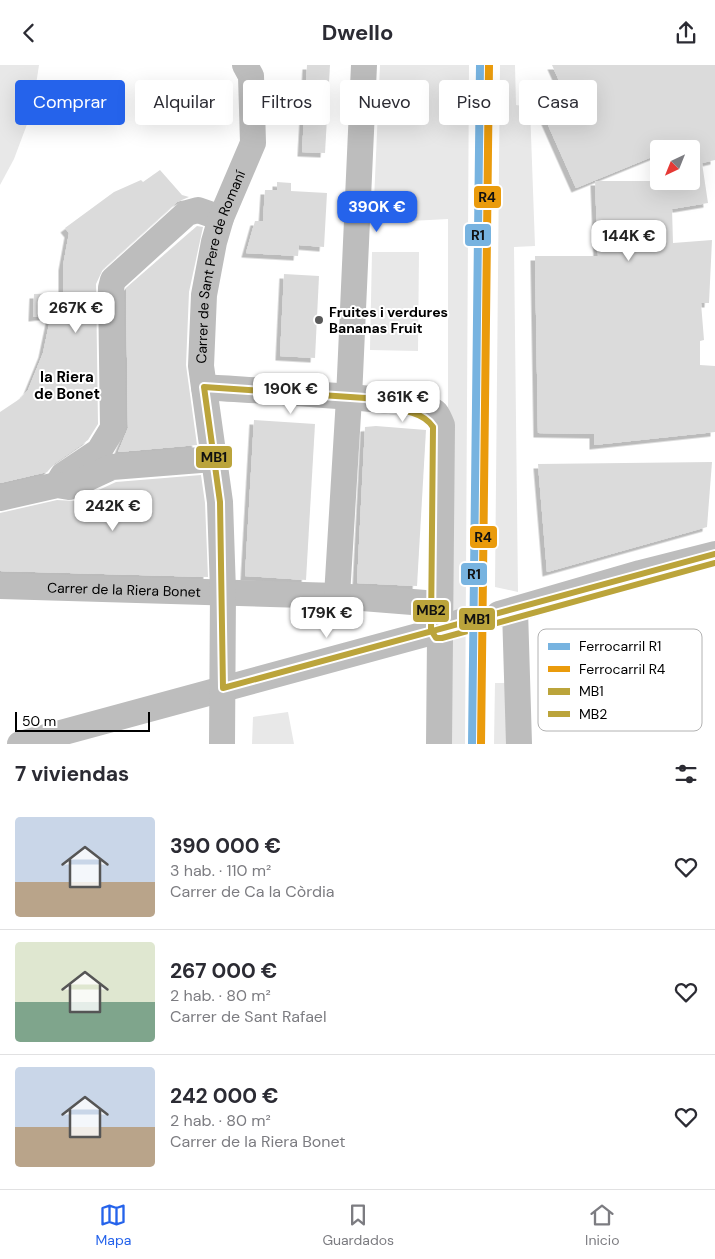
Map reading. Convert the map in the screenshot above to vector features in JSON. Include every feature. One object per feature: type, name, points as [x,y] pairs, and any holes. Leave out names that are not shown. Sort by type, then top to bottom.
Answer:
[{"type":"street","name":"Carrer de Sant Pere de Romaní","points":[[222,744],[224,688],[220,502],[201,365],[204,295],[214,242],[221,218],[253,143],[251,76],[245,65]]},
{"type":"street","points":[[337,595],[349,398],[364,65]]},
{"type":"street","points":[[57,485],[63,475],[99,451],[113,428],[111,288],[113,280],[188,213],[198,210],[221,218]]},
{"type":"street","points":[[204,387],[415,404],[434,411],[442,425],[450,626],[439,744]]},
{"type":"street","points":[[0,498],[57,485],[69,487],[112,467],[213,459]]},
{"type":"street","points":[[519,744],[507,611],[640,573],[715,555]]},
{"type":"street","name":"Carrer de la Riera Bonet","points":[[0,586],[337,595],[425,603],[450,626]]},
{"type":"street","points":[[20,744],[450,626]]},
{"type":"shaded area","points":[[0,65],[39,65],[37,80],[15,80],[15,125],[27,125],[14,159],[0,185]]},
{"type":"shaded area","points":[[380,65],[469,65],[469,80],[439,80],[439,125],[469,125],[465,744],[448,744],[448,219],[373,223],[377,125],[429,125],[429,80],[379,80]]},
{"type":"shaded area","points":[[500,65],[515,65],[516,105],[519,105],[519,125],[531,125],[535,246],[514,247],[518,592],[495,587],[499,125],[509,125],[509,80],[500,80]]},
{"type":"shaded area","points":[[372,252],[419,252],[418,351],[370,350]]},
{"type":"shaded area","points":[[495,683],[509,683],[509,744],[494,744]]},
{"type":"shaded area","points":[[288,712],[294,744],[252,744],[253,717]]},
{"type":"building","points":[[307,65],[330,65],[329,80],[306,80]]},
{"type":"building","points":[[552,65],[715,65],[715,160],[702,163],[708,203],[672,209],[673,243],[712,240],[709,303],[701,303],[704,340],[700,341],[700,365],[715,366],[715,432],[594,445],[594,434],[538,433],[535,256],[598,256],[595,181],[650,181],[650,190],[700,190],[700,140],[650,140],[650,158],[576,188],[548,125],[597,125],[597,80],[559,80]]},
{"type":"building","points":[[304,125],[327,125],[325,153],[302,152]]},
{"type":"building","points":[[160,170],[182,195],[189,197],[177,202],[103,269],[96,284],[98,424],[88,440],[55,463],[47,472],[0,483],[0,412],[21,398],[28,390],[43,353],[51,315],[33,317],[34,294],[63,293],[63,266],[69,233],[65,228],[114,192],[141,180],[143,182]]},
{"type":"building","points":[[277,182],[291,183],[291,191],[327,193],[324,247],[299,245],[298,256],[246,253],[255,221],[263,221],[265,190],[277,190]]},
{"type":"building","points":[[197,226],[203,227],[189,292],[186,365],[197,445],[118,452],[128,428],[126,288]]},
{"type":"building","points":[[284,274],[319,276],[315,358],[280,356]]},
{"type":"building","points":[[254,420],[315,424],[306,580],[245,576]]},
{"type":"building","points":[[376,426],[426,430],[417,586],[357,583],[365,427]]},
{"type":"building","points":[[712,462],[707,527],[547,572],[538,464]]},
{"type":"building","points":[[201,475],[205,503],[208,577],[0,571],[0,513],[57,500],[75,501],[116,482]]},
{"type":"tunnel","points":[[460,622],[499,614]]},
{"type":"rail line","name":"R1","points":[[472,744],[480,65]]},
{"type":"rail line","name":"R4","points":[[481,744],[489,65]]},
{"type":"transit line","name":"MB1","points":[[380,399],[204,387],[220,502],[223,688],[715,554]]},
{"type":"transit line","name":"MB2","points":[[379,408],[402,410],[416,414],[423,417],[433,427],[431,630],[436,638],[442,638],[715,563]]},
{"type":"place","name":"Fruites i verdures Bananas Fruit","points":[[319,320]]},
{"type":"district","name":"la Riera de Bonet","points":[[67,386]]}]
